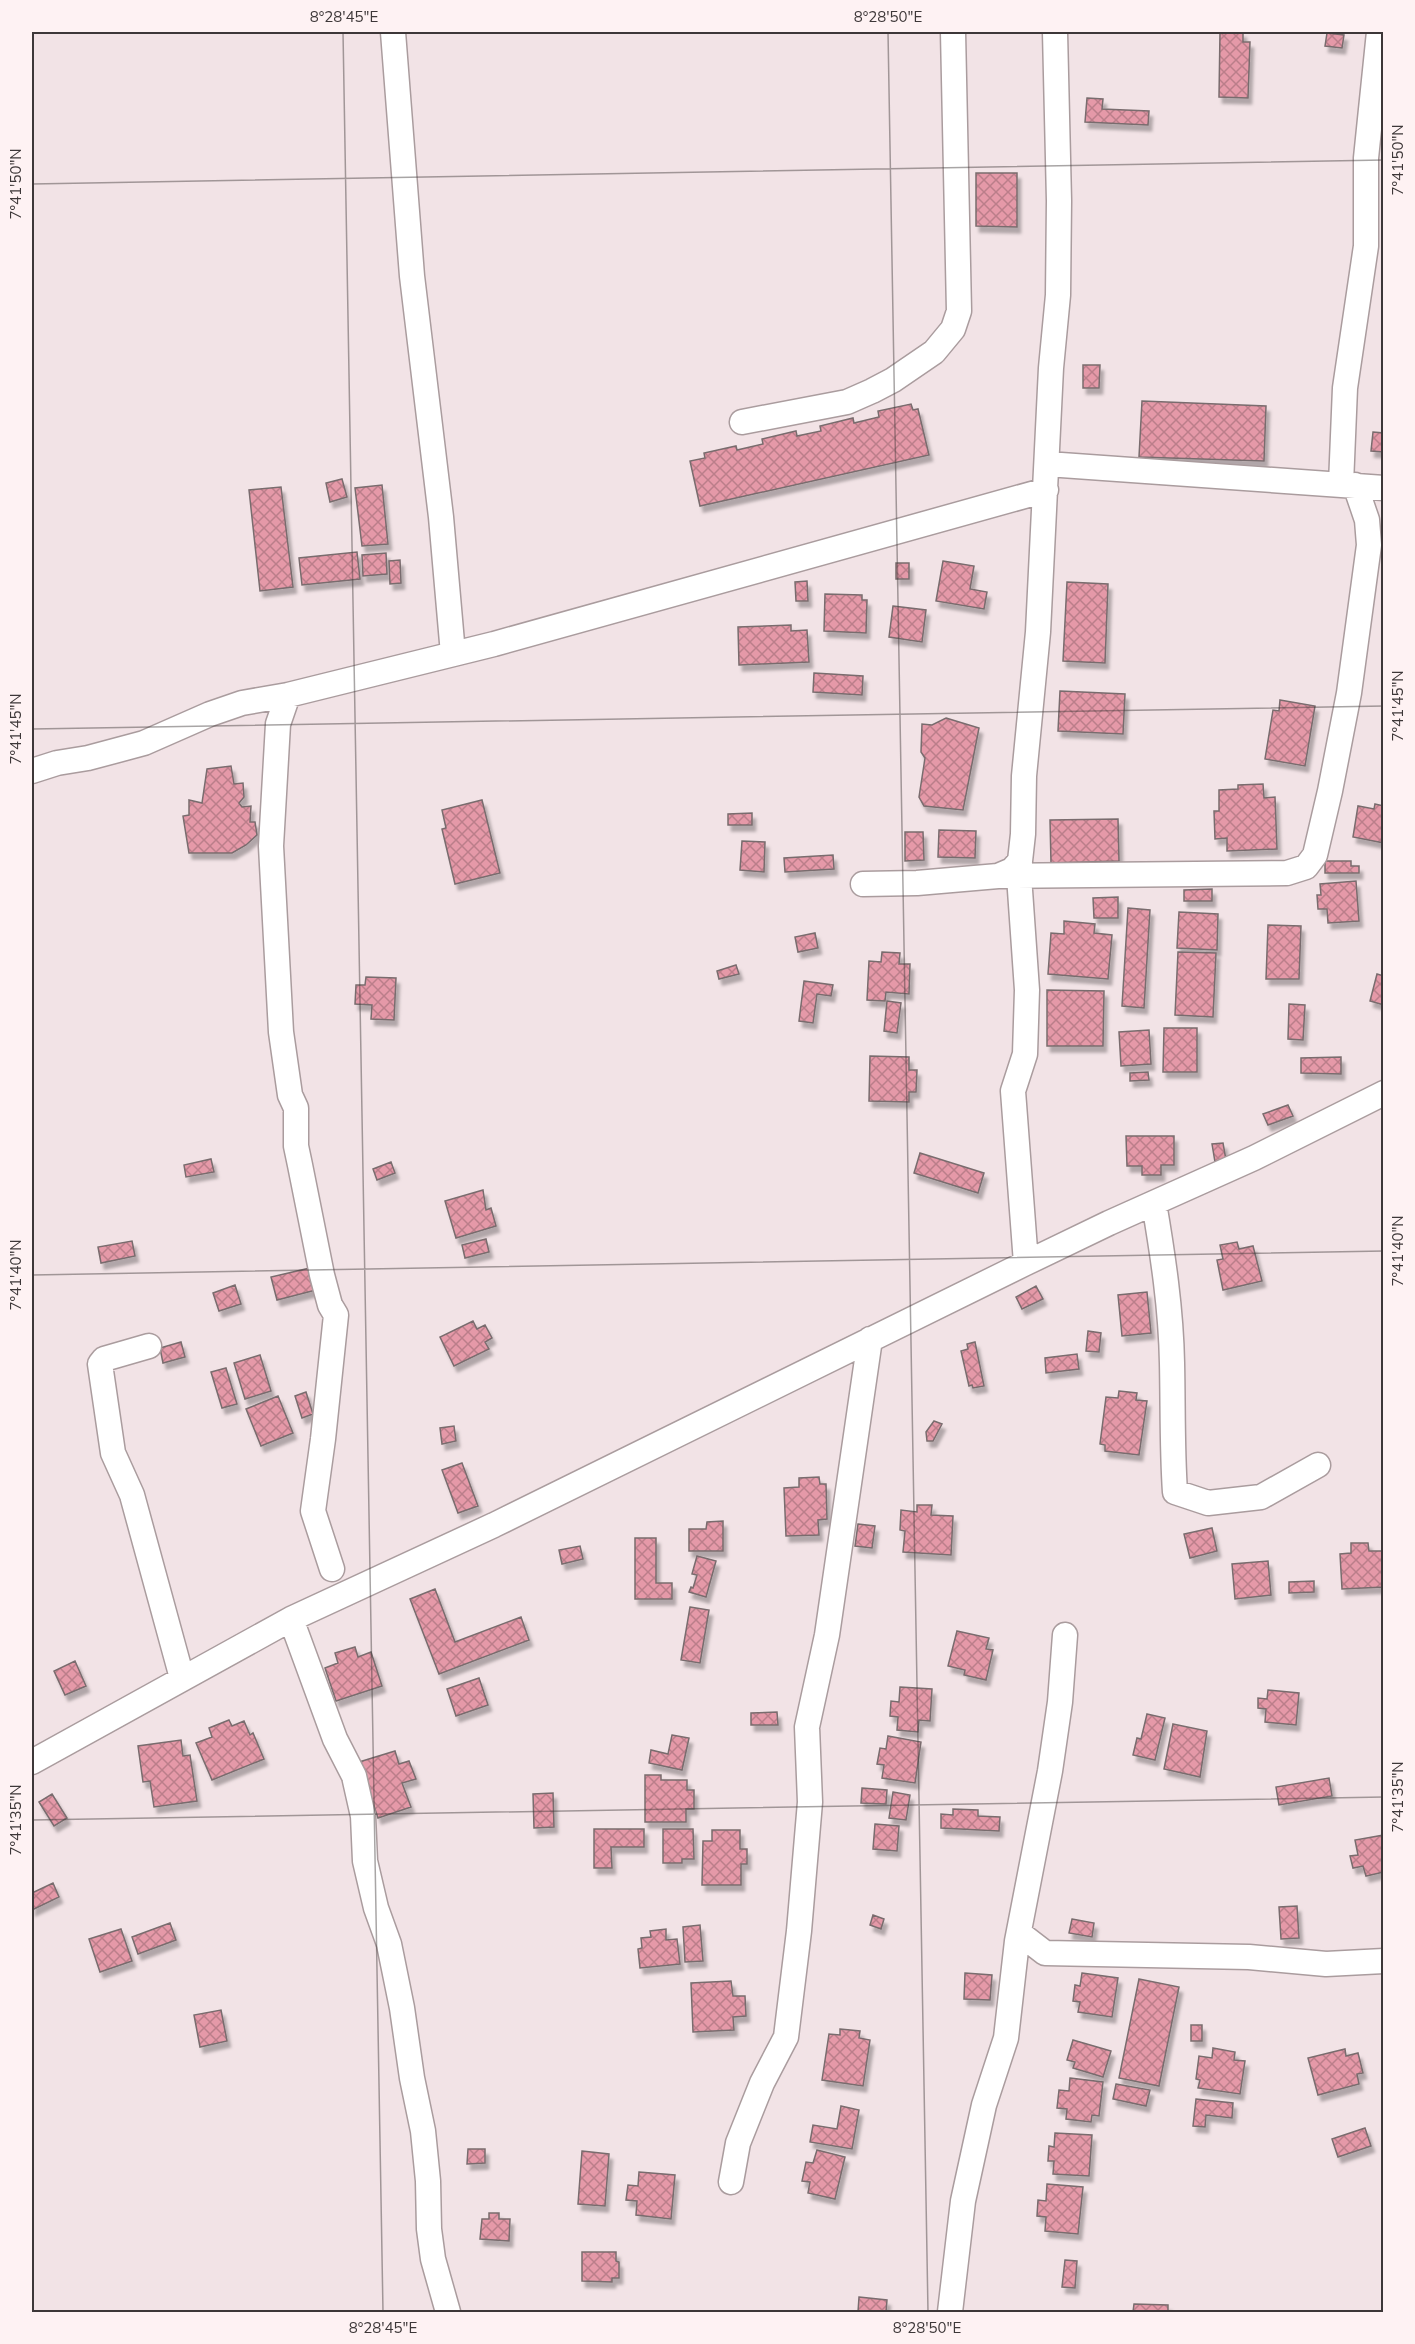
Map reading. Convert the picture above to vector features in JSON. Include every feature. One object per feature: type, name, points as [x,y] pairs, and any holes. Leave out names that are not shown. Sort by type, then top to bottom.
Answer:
[{"type":"street","points":[[393,32],[412,276],[441,517],[453,654]]},
{"type":"street","points":[[742,422],[847,402],[872,391],[893,380],[934,352],[953,329],[959,311],[953,32]]},
{"type":"street","points":[[1026,1263],[1013,1091],[1025,1054],[1027,1001],[1012,871],[1023,834],[1024,776],[1038,632],[1051,368],[1058,295],[1055,32]]},
{"type":"street","points":[[863,884],[917,883],[1012,871],[1287,873],[1306,867],[1315,855],[1349,693],[1369,545],[1367,520],[1348,484],[1345,388],[1366,246],[1366,158],[1379,32]]},
{"type":"street","points":[[1047,464],[1383,488]]},
{"type":"street","points":[[32,771],[144,743],[210,714],[242,703],[453,654],[1046,490]]},
{"type":"street","points":[[279,696],[271,846],[281,1032],[290,1095],[296,1108],[296,1146],[322,1275],[330,1305],[336,1315],[324,1439],[313,1511],[332,1569]]},
{"type":"street","points":[[32,1762],[291,1619],[494,1525],[1026,1263],[1254,1158],[1383,1093]]},
{"type":"street","points":[[1154,1203],[1166,1273],[1172,1350],[1172,1443],[1175,1492],[1208,1503],[1261,1497],[1318,1465]]},
{"type":"street","points":[[1023,1225],[1038,1242],[1059,1247]]},
{"type":"street","points":[[731,2182],[738,2143],[762,2083],[786,2037],[799,1931],[810,1802],[807,1727],[827,1635],[870,1339]]},
{"type":"street","points":[[149,1346],[104,1359],[100,1364],[113,1453],[132,1495],[182,1678]]},
{"type":"street","points":[[291,1619],[335,1739],[354,1776],[363,1816],[365,1861],[376,1908],[389,1944],[402,2008],[412,2078],[423,2131],[433,2259],[448,2313]]},
{"type":"street","points":[[950,2313],[963,2200],[984,2105],[1006,2038],[1019,1933],[1050,1771],[1060,1702],[1065,1635]]},
{"type":"street","points":[[1019,1933],[1045,1953]]},
{"type":"street","points":[[1014,1966],[1045,1953],[1249,1957],[1326,1964],[1383,1961]]},
{"type":"building","points":[[1220,32],[1243,32],[1243,42],[1250,42],[1248,98],[1219,97]]},
{"type":"building","points":[[1327,33],[1344,35],[1342,48],[1325,46]]},
{"type":"building","points":[[1087,98],[1103,99],[1102,109],[1149,111],[1148,125],[1085,122]]},
{"type":"building","points":[[976,173],[1017,173],[1017,227],[976,226]]},
{"type":"building","points":[[1083,365],[1100,365],[1099,388],[1083,388]]},
{"type":"building","points":[[1142,401],[1266,406],[1264,461],[1139,457]]},
{"type":"building","points":[[911,404],[913,410],[918,409],[929,455],[700,506],[690,461],[705,458],[704,453],[736,446],[737,450],[763,444],[762,439],[796,431],[797,436],[821,431],[820,426],[853,418],[854,423],[879,417],[878,411]]},
{"type":"building","points":[[1373,432],[1384,433],[1384,452],[1371,451]]},
{"type":"building","points":[[342,479],[347,497],[330,502],[326,483]]},
{"type":"building","points":[[382,485],[388,544],[362,546],[355,488]]},
{"type":"building","points":[[281,487],[293,587],[260,591],[249,490]]},
{"type":"building","points":[[357,552],[360,579],[302,585],[299,558]]},
{"type":"building","points":[[386,553],[387,574],[363,576],[362,555]]},
{"type":"building","points":[[400,560],[401,583],[390,584],[389,561]]},
{"type":"building","points":[[943,561],[974,566],[970,589],[987,592],[984,609],[936,601]]},
{"type":"building","points":[[896,563],[909,563],[909,579],[896,579]]},
{"type":"building","points":[[807,581],[808,601],[796,601],[795,582]]},
{"type":"building","points":[[1067,582],[1108,584],[1105,663],[1063,661]]},
{"type":"building","points":[[825,594],[862,595],[862,600],[867,600],[866,633],[824,631]]},
{"type":"building","points":[[893,606],[926,610],[922,642],[889,637]]},
{"type":"building","points":[[791,625],[791,631],[807,630],[809,662],[739,665],[738,627]]},
{"type":"building","points":[[814,673],[863,676],[862,695],[813,692]]},
{"type":"building","points":[[1060,691],[1125,694],[1123,734],[1058,731]]},
{"type":"building","points":[[1280,700],[1315,706],[1305,766],[1265,759],[1273,710],[1279,711]]},
{"type":"building","points":[[946,718],[979,728],[963,810],[924,806],[919,797],[925,758],[921,752],[922,724],[932,725]]},
{"type":"building","points":[[231,766],[234,784],[243,783],[244,797],[239,803],[242,807],[251,806],[250,822],[255,822],[257,835],[232,853],[189,853],[183,816],[189,815],[189,800],[202,803],[207,769]]},
{"type":"building","points":[[1263,784],[1264,798],[1275,797],[1277,849],[1227,851],[1227,838],[1215,839],[1214,811],[1219,811],[1219,790],[1238,789],[1238,785]]},
{"type":"building","points":[[482,800],[500,873],[455,884],[442,829],[446,828],[442,810]]},
{"type":"building","points":[[1375,804],[1384,806],[1384,843],[1353,837],[1358,806],[1374,809]]},
{"type":"building","points":[[752,813],[752,825],[728,825],[728,814]]},
{"type":"building","points":[[1118,819],[1119,861],[1051,863],[1050,820]]},
{"type":"building","points":[[939,830],[976,831],[975,858],[938,857]]},
{"type":"building","points":[[905,832],[923,832],[924,860],[905,861]]},
{"type":"building","points":[[742,841],[765,842],[764,872],[740,870]]},
{"type":"building","points":[[833,855],[834,869],[785,872],[784,858]]},
{"type":"building","points":[[1325,861],[1351,861],[1351,866],[1359,866],[1359,873],[1325,873]]},
{"type":"building","points":[[1356,881],[1359,921],[1328,923],[1327,909],[1318,909],[1317,895],[1321,895],[1320,884]]},
{"type":"building","points":[[1212,889],[1212,901],[1184,901],[1184,890]]},
{"type":"building","points":[[1118,897],[1118,918],[1094,918],[1093,898]]},
{"type":"building","points":[[1128,908],[1150,910],[1144,1008],[1122,1006]]},
{"type":"building","points":[[1179,912],[1218,914],[1217,950],[1177,948]]},
{"type":"building","points":[[1064,921],[1095,924],[1094,933],[1112,935],[1108,979],[1048,974],[1051,933],[1064,934]]},
{"type":"building","points":[[1268,925],[1301,926],[1299,979],[1266,979]]},
{"type":"building","points":[[815,933],[818,948],[798,952],[795,937]]},
{"type":"building","points":[[882,952],[900,953],[899,964],[910,964],[909,994],[886,992],[885,1001],[867,1000],[869,961],[881,962]]},
{"type":"building","points":[[1178,952],[1216,953],[1213,1017],[1175,1015]]},
{"type":"building","points":[[736,965],[739,974],[719,979],[717,971]]},
{"type":"building","points":[[1377,974],[1384,976],[1384,1005],[1370,1001]]},
{"type":"building","points":[[366,977],[396,978],[394,1020],[371,1019],[372,1005],[355,1004],[356,985],[365,985]]},
{"type":"building","points":[[804,981],[833,985],[831,996],[817,994],[813,1023],[799,1021]]},
{"type":"building","points":[[1047,990],[1104,991],[1103,1046],[1047,1046]]},
{"type":"building","points":[[887,1001],[901,1003],[897,1033],[884,1031]]},
{"type":"building","points":[[1289,1004],[1305,1005],[1303,1040],[1288,1039]]},
{"type":"building","points":[[1164,1028],[1197,1028],[1197,1072],[1163,1072]]},
{"type":"building","points":[[1149,1030],[1151,1064],[1121,1066],[1119,1032]]},
{"type":"building","points":[[870,1056],[909,1057],[909,1070],[917,1070],[916,1092],[909,1092],[909,1102],[869,1101]]},
{"type":"building","points":[[1341,1057],[1341,1074],[1301,1073],[1301,1058]]},
{"type":"building","points":[[1148,1072],[1149,1080],[1130,1081],[1130,1073]]},
{"type":"building","points":[[1288,1105],[1293,1116],[1268,1125],[1263,1114]]},
{"type":"building","points":[[1126,1136],[1174,1136],[1174,1165],[1161,1165],[1161,1175],[1142,1175],[1142,1166],[1127,1166]]},
{"type":"building","points":[[1223,1143],[1226,1160],[1215,1162],[1212,1144]]},
{"type":"building","points":[[920,1153],[984,1173],[978,1193],[914,1173]]},
{"type":"building","points":[[211,1159],[214,1172],[186,1177],[184,1165]]},
{"type":"building","points":[[391,1162],[395,1173],[377,1180],[373,1169]]},
{"type":"building","points":[[483,1190],[486,1210],[491,1208],[496,1226],[456,1238],[445,1201]]},
{"type":"building","points":[[486,1239],[489,1252],[465,1258],[462,1245]]},
{"type":"building","points":[[132,1241],[135,1256],[101,1263],[98,1247]]},
{"type":"building","points":[[1237,1242],[1239,1249],[1253,1246],[1262,1281],[1223,1290],[1217,1260],[1223,1259],[1220,1245]]},
{"type":"building","points":[[310,1268],[316,1290],[277,1300],[271,1277]]},
{"type":"building","points":[[235,1285],[241,1304],[219,1311],[213,1293]]},
{"type":"building","points":[[1036,1286],[1043,1299],[1022,1309],[1016,1297]]},
{"type":"building","points":[[1147,1292],[1151,1333],[1122,1336],[1118,1295]]},
{"type":"building","points":[[473,1321],[477,1329],[485,1325],[492,1338],[485,1342],[489,1349],[454,1366],[440,1337]]},
{"type":"building","points":[[1088,1331],[1101,1333],[1099,1352],[1086,1351]]},
{"type":"building","points":[[181,1342],[185,1357],[163,1363],[160,1348]]},
{"type":"building","points":[[975,1342],[984,1386],[973,1388],[972,1385],[969,1386],[961,1351],[968,1349],[967,1344]]},
{"type":"building","points":[[1077,1354],[1079,1369],[1046,1373],[1045,1358]]},
{"type":"building","points":[[260,1355],[271,1391],[245,1399],[234,1363]]},
{"type":"building","points":[[226,1368],[237,1404],[222,1408],[211,1372]]},
{"type":"building","points":[[1119,1391],[1137,1393],[1136,1400],[1147,1401],[1139,1455],[1105,1451],[1105,1445],[1100,1444],[1106,1397],[1118,1398]]},
{"type":"building","points":[[306,1392],[313,1414],[302,1418],[295,1396]]},
{"type":"building","points":[[278,1396],[293,1433],[261,1446],[246,1409]]},
{"type":"building","points":[[934,1421],[942,1424],[933,1441],[927,1441],[926,1432]]},
{"type":"building","points":[[454,1426],[456,1441],[442,1444],[440,1428]]},
{"type":"building","points":[[462,1463],[478,1506],[458,1513],[442,1470]]},
{"type":"building","points":[[819,1477],[820,1484],[826,1484],[827,1519],[818,1520],[819,1535],[786,1536],[784,1488],[799,1487],[799,1478]]},
{"type":"building","points":[[917,1505],[932,1505],[931,1515],[953,1516],[951,1555],[903,1552],[905,1531],[900,1530],[901,1510],[917,1512]]},
{"type":"building","points":[[723,1521],[723,1551],[689,1551],[689,1529],[706,1529],[707,1522]]},
{"type":"building","points":[[858,1524],[875,1526],[872,1548],[855,1546]]},
{"type":"building","points":[[1212,1528],[1217,1551],[1190,1558],[1184,1534]]},
{"type":"building","points":[[635,1538],[656,1538],[656,1583],[672,1583],[672,1599],[635,1599]]},
{"type":"building","points":[[1351,1543],[1368,1543],[1369,1551],[1384,1551],[1384,1587],[1342,1589],[1340,1554],[1351,1553]]},
{"type":"building","points":[[580,1546],[583,1559],[562,1564],[559,1550]]},
{"type":"building","points":[[697,1556],[716,1561],[706,1597],[689,1592],[691,1587],[693,1588],[697,1575],[692,1574]]},
{"type":"building","points":[[1268,1561],[1271,1595],[1235,1599],[1232,1564]]},
{"type":"building","points":[[1314,1581],[1314,1592],[1289,1593],[1289,1582]]},
{"type":"building","points":[[435,1589],[455,1642],[521,1617],[529,1640],[439,1674],[410,1599]]},
{"type":"building","points":[[690,1607],[709,1610],[700,1663],[681,1660]]},
{"type":"building","points":[[957,1631],[989,1638],[986,1649],[993,1650],[986,1680],[964,1675],[965,1670],[948,1666]]},
{"type":"building","points":[[355,1647],[358,1657],[371,1652],[382,1686],[336,1701],[325,1668],[338,1663],[335,1653]]},
{"type":"building","points":[[75,1661],[86,1686],[65,1695],[54,1671]]},
{"type":"building","points":[[479,1678],[488,1705],[456,1716],[447,1689]]},
{"type":"building","points":[[900,1687],[932,1689],[930,1721],[919,1720],[918,1732],[897,1730],[898,1717],[890,1716],[891,1701],[899,1702]]},
{"type":"building","points":[[1268,1690],[1299,1693],[1296,1725],[1265,1722],[1266,1709],[1258,1708],[1258,1698],[1267,1699]]},
{"type":"building","points":[[777,1712],[778,1725],[751,1725],[751,1713]]},
{"type":"building","points":[[1147,1714],[1165,1718],[1155,1760],[1133,1755],[1137,1738],[1141,1739]]},
{"type":"building","points":[[229,1720],[232,1726],[244,1721],[250,1735],[253,1733],[264,1759],[212,1780],[196,1743],[212,1737],[209,1728]]},
{"type":"building","points":[[1173,1724],[1207,1731],[1200,1777],[1164,1769]]},
{"type":"building","points":[[672,1735],[689,1738],[682,1770],[649,1763],[651,1750],[668,1754]]},
{"type":"building","points":[[888,1736],[921,1742],[915,1783],[882,1778],[884,1765],[877,1764],[880,1748],[886,1749]]},
{"type":"building","points":[[181,1740],[183,1756],[190,1755],[197,1801],[154,1807],[150,1781],[143,1782],[138,1746]]},
{"type":"building","points":[[395,1751],[399,1764],[409,1761],[416,1779],[402,1783],[411,1807],[378,1818],[359,1762]]},
{"type":"building","points":[[645,1775],[661,1775],[661,1780],[687,1780],[687,1790],[694,1790],[694,1809],[686,1809],[686,1822],[645,1822]]},
{"type":"building","points":[[1329,1778],[1332,1796],[1279,1805],[1276,1787]]},
{"type":"building","points":[[862,1788],[887,1790],[886,1804],[861,1803]]},
{"type":"building","points":[[893,1792],[910,1795],[906,1820],[889,1818]]},
{"type":"building","points":[[553,1793],[554,1827],[534,1828],[533,1794]]},
{"type":"building","points":[[52,1794],[67,1818],[54,1826],[39,1802]]},
{"type":"building","points":[[953,1809],[978,1810],[978,1816],[1000,1817],[999,1831],[941,1828],[941,1814],[953,1815]]},
{"type":"building","points":[[875,1824],[899,1826],[897,1851],[873,1849]]},
{"type":"building","points":[[594,1829],[644,1829],[644,1847],[611,1847],[612,1868],[594,1868]]},
{"type":"building","points":[[663,1829],[693,1829],[694,1859],[682,1859],[682,1863],[663,1863]]},
{"type":"building","points":[[712,1830],[740,1830],[740,1849],[747,1849],[747,1864],[741,1864],[741,1885],[702,1885],[703,1841],[712,1841]]},
{"type":"building","points":[[1384,1835],[1384,1872],[1366,1876],[1363,1866],[1353,1868],[1350,1856],[1358,1855],[1355,1840]]},
{"type":"building","points":[[53,1883],[59,1897],[32,1910],[32,1893]]},
{"type":"building","points":[[1297,1906],[1299,1938],[1281,1939],[1279,1907]]},
{"type":"building","points":[[873,1915],[884,1919],[881,1929],[870,1925]]},
{"type":"building","points":[[1072,1919],[1094,1923],[1092,1937],[1069,1933]]},
{"type":"building","points":[[170,1923],[176,1940],[138,1954],[132,1937]]},
{"type":"building","points":[[700,1925],[703,1961],[685,1962],[683,1927]]},
{"type":"building","points":[[121,1929],[132,1961],[100,1972],[89,1939]]},
{"type":"building","points":[[666,1929],[666,1940],[677,1939],[680,1964],[640,1968],[638,1949],[642,1948],[641,1938],[651,1937],[650,1931]]},
{"type":"building","points":[[965,1973],[992,1975],[990,2000],[964,1999]]},
{"type":"building","points":[[1082,1973],[1118,1978],[1112,2017],[1078,2012],[1080,2002],[1073,2001],[1075,1985],[1080,1986]]},
{"type":"building","points":[[1139,1979],[1179,1987],[1159,2086],[1119,2078]]},
{"type":"building","points":[[731,1981],[733,1996],[745,1996],[746,2016],[733,2017],[734,2030],[693,2032],[691,1983]]},
{"type":"building","points":[[221,2010],[227,2041],[200,2047],[194,2015]]},
{"type":"building","points":[[1191,2025],[1202,2025],[1202,2041],[1191,2041]]},
{"type":"building","points":[[840,2029],[860,2031],[859,2038],[870,2040],[863,2086],[822,2080],[829,2034],[840,2035]]},
{"type":"building","points":[[1073,2040],[1111,2051],[1103,2077],[1073,2068],[1075,2062],[1067,2060]]},
{"type":"building","points":[[1213,2048],[1235,2052],[1234,2060],[1245,2061],[1240,2094],[1198,2088],[1200,2080],[1196,2079],[1199,2056],[1212,2058]]},
{"type":"building","points":[[1345,2049],[1346,2056],[1358,2053],[1363,2073],[1357,2074],[1359,2084],[1318,2095],[1308,2058]]},
{"type":"building","points":[[1070,2078],[1103,2082],[1099,2116],[1092,2115],[1091,2122],[1066,2119],[1067,2109],[1057,2108],[1059,2090],[1069,2091]]},
{"type":"building","points":[[1116,2084],[1150,2090],[1146,2106],[1113,2099]]},
{"type":"building","points":[[1196,2099],[1233,2103],[1232,2118],[1206,2115],[1205,2127],[1193,2126]]},
{"type":"building","points":[[841,2106],[859,2110],[852,2149],[810,2142],[813,2125],[837,2129]]},
{"type":"building","points":[[1365,2128],[1371,2146],[1338,2157],[1332,2139]]},
{"type":"building","points":[[1055,2133],[1092,2135],[1089,2176],[1053,2174],[1054,2161],[1048,2161],[1049,2146],[1054,2147]]},
{"type":"building","points":[[468,2149],[485,2149],[485,2163],[467,2164]]},
{"type":"building","points":[[817,2150],[845,2157],[835,2199],[808,2193],[810,2182],[802,2181],[806,2162],[813,2163]]},
{"type":"building","points":[[582,2151],[609,2154],[605,2206],[578,2204]]},
{"type":"building","points":[[639,2172],[675,2175],[671,2219],[636,2215],[637,2201],[626,2200],[628,2185],[638,2186]]},
{"type":"building","points":[[1047,2184],[1083,2187],[1078,2234],[1045,2231],[1046,2217],[1037,2216],[1038,2200],[1046,2201]]},
{"type":"building","points":[[489,2213],[499,2213],[499,2219],[510,2219],[509,2241],[480,2239],[482,2219],[489,2219]]},
{"type":"building","points":[[582,2252],[616,2252],[616,2261],[619,2262],[619,2278],[612,2278],[612,2282],[582,2281]]},
{"type":"building","points":[[1065,2260],[1077,2261],[1075,2288],[1062,2287]]},
{"type":"building","points":[[859,2297],[887,2300],[886,2312],[858,2312]]},
{"type":"building","points":[[1134,2304],[1168,2305],[1168,2312],[1133,2312]]}]
